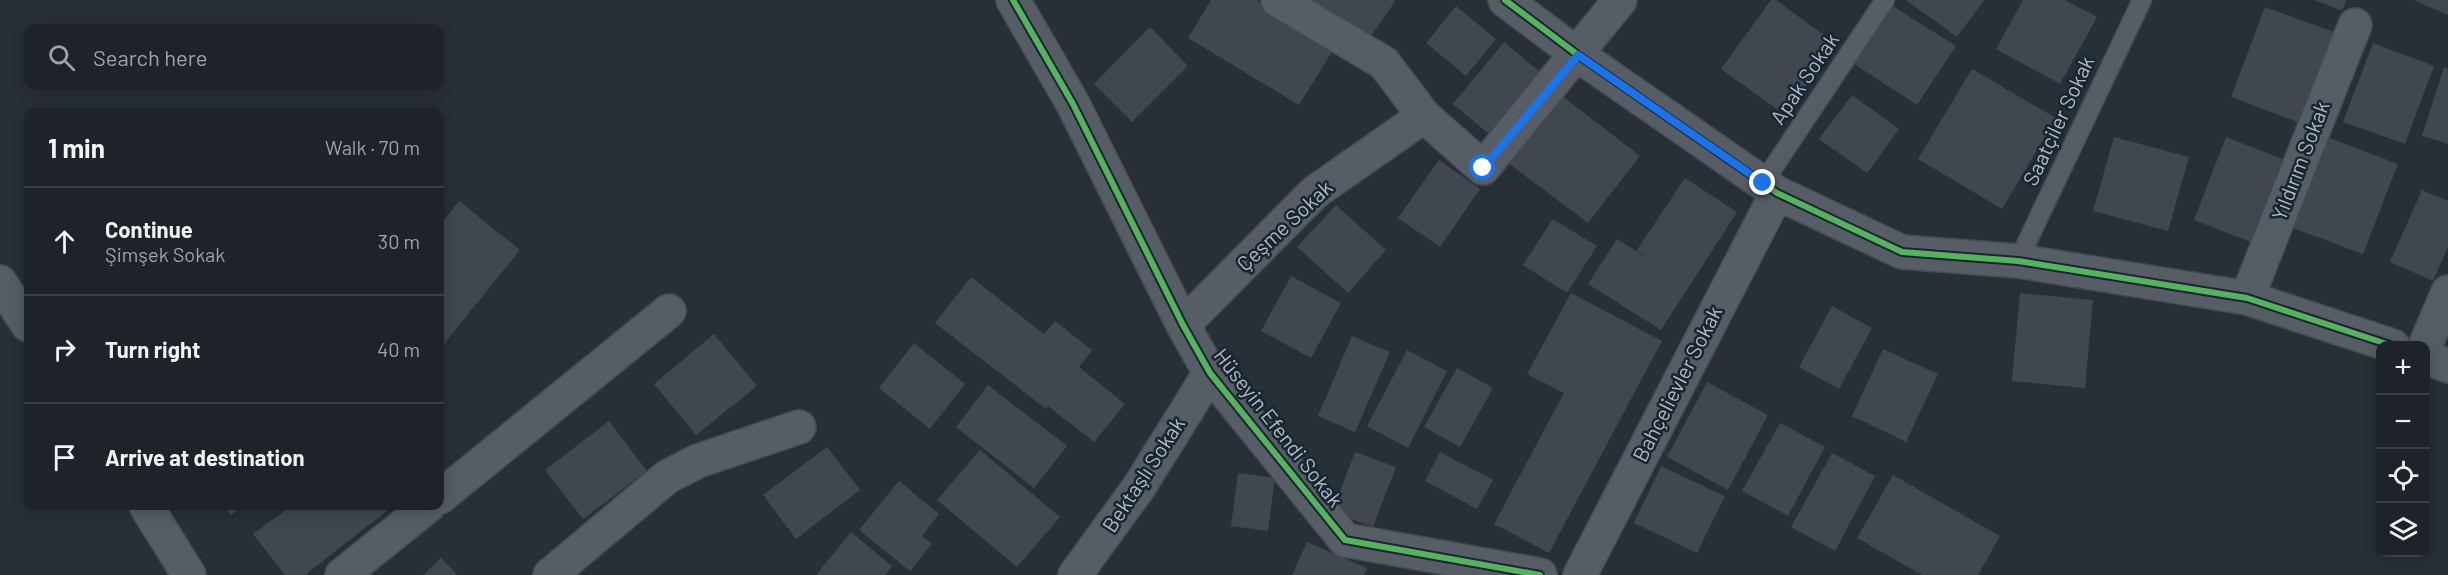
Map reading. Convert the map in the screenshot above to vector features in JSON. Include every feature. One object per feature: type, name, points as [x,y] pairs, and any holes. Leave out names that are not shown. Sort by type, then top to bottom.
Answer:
[{"type":"street","name":"Hüseyin Efendi Sokak","points":[[1013,0],[1073,104],[1183,325],[1210,373],[1345,540],[1540,575]]},
{"type":"street","points":[[1278,0],[1384,63],[1424,116],[1483,168],[1578,55],[1620,0]]},
{"type":"street","points":[[1505,0],[1578,55],[1770,188],[1902,252],[2018,261],[2247,298],[2380,341]]},
{"type":"street","name":"Yıldırım Sokak","points":[[2247,298],[2355,25]]},
{"type":"street","name":"Çeşme Sokak","points":[[1183,325],[1316,192],[1424,116]]},
{"type":"street","name":"Bahçelievler Sokak","points":[[1580,575],[1770,188]]},
{"type":"street","points":[[0,282],[24,319]]},
{"type":"street","points":[[2427,341],[2448,292]]},
{"type":"street","points":[[444,494],[669,311]]},
{"type":"street","points":[[2430,359],[2448,366]]},
{"type":"street","name":"Bektaşlı Sokak","points":[[1075,575],[1139,487],[1210,373]]},
{"type":"street","points":[[550,575],[668,477],[698,460],[799,427]]},
{"type":"street","points":[[149,510],[189,575]]},
{"type":"street","points":[[342,575],[424,510]]},
{"type":"lane","name":"Apak Sokak","points":[[1770,188],[1885,0]]},
{"type":"lane","name":"Saatçiler Sokak","points":[[2018,261],[2142,0]]},
{"type":"building","points":[[1211,0],[1257,0],[1335,47],[1299,105],[1188,38]]},
{"type":"building","points":[[1300,0],[1396,0],[1365,45]]},
{"type":"building","points":[[1771,0],[1776,0],[1836,44],[1785,115],[1721,69]]},
{"type":"building","points":[[1906,0],[1984,0],[1957,37]]},
{"type":"building","points":[[2023,0],[2065,0],[2097,17],[2060,84],[1996,49]]},
{"type":"building","points":[[2315,0],[2346,0],[2342,11]]},
{"type":"building","points":[[2413,0],[2448,0],[2448,15]]},
{"type":"building","points":[[1456,6],[1496,39],[1466,76],[1426,43]]},
{"type":"building","points":[[1893,6],[1956,46],[1917,105],[1854,64]]},
{"type":"building","points":[[2265,7],[2334,32],[2300,123],[2231,97]]},
{"type":"building","points":[[1150,27],[1188,66],[1132,122],[1094,84]]},
{"type":"building","points":[[1504,42],[1540,72],[1489,134],[1453,104]]},
{"type":"building","points":[[2373,43],[2434,66],[2405,144],[2343,122]]},
{"type":"building","points":[[2444,67],[2448,69],[2448,144],[2422,136]]},
{"type":"building","points":[[1972,69],[2056,118],[2002,209],[1918,159]]},
{"type":"building","points":[[1561,95],[1640,156],[1588,223],[1508,163]]},
{"type":"building","points":[[1852,95],[1899,129],[1867,173],[1819,139]]},
{"type":"building","points":[[2114,137],[2189,157],[2168,231],[2093,211]]},
{"type":"building","points":[[2226,137],[2290,162],[2258,245],[2194,220]]},
{"type":"building","points":[[2327,137],[2398,164],[2363,254],[2293,228]]},
{"type":"building","points":[[1439,160],[1480,189],[1440,247],[1398,218]]},
{"type":"building","points":[[1685,178],[1737,212],[1661,330],[1588,284],[1617,239],[1649,259],[1637,250]]},
{"type":"building","points":[[2422,190],[2448,201],[2448,247],[2433,281],[2390,262]]},
{"type":"building","points":[[459,201],[520,250],[444,344],[444,220]]},
{"type":"building","points":[[1336,205],[1386,250],[1348,293],[1297,247]]},
{"type":"building","points":[[1553,219],[1597,246],[1567,293],[1523,265]]},
{"type":"building","points":[[1291,276],[1341,303],[1311,358],[1261,331]]},
{"type":"building","points":[[971,277],[1044,334],[1055,321],[1092,350],[1079,367],[1125,404],[1094,442],[1048,406],[1046,409],[935,323]]},
{"type":"building","points":[[1571,293],[1662,341],[1549,553],[1494,524],[1564,393],[1527,374]]},
{"type":"building","points":[[2020,293],[2093,300],[2085,388],[2012,381]]},
{"type":"building","points":[[1832,306],[1872,328],[1839,389],[1799,367]]},
{"type":"building","points":[[714,334],[757,386],[696,435],[654,384]]},
{"type":"building","points":[[1352,336],[1390,352],[1355,432],[1318,416]]},
{"type":"building","points":[[914,343],[965,384],[930,429],[879,388]]},
{"type":"building","points":[[1883,349],[1938,374],[1906,442],[1852,416]]},
{"type":"building","points":[[1407,350],[1447,371],[1408,448],[1367,426]]},
{"type":"building","points":[[1457,368],[1493,388],[1460,447],[1424,427]]},
{"type":"building","points":[[1707,382],[1768,415],[1728,490],[1667,457]]},
{"type":"building","points":[[988,385],[1067,446],[1034,488],[956,427]]},
{"type":"building","points":[[609,421],[647,471],[583,519],[545,470]]},
{"type":"building","points":[[1780,423],[1825,447],[1788,516],[1742,491]]},
{"type":"building","points":[[827,447],[860,490],[796,539],[763,495]]},
{"type":"building","points":[[980,450],[1060,517],[1017,567],[937,500]]},
{"type":"building","points":[[1355,452],[1396,467],[1373,527],[1332,512]]},
{"type":"building","points":[[1440,452],[1493,480],[1477,509],[1425,481]]},
{"type":"building","points":[[1832,453],[1875,476],[1835,551],[1791,527]]},
{"type":"building","points":[[1661,466],[1725,496],[1697,553],[1634,523]]},
{"type":"building","points":[[1238,473],[1275,478],[1268,531],[1231,526]]},
{"type":"building","points":[[1893,475],[2000,536],[1978,575],[1922,575],[1857,538]]},
{"type":"building","points":[[899,481],[939,514],[922,536],[932,544],[910,571],[859,530]]},
{"type":"building","points":[[227,510],[238,510],[231,515]]},
{"type":"building","points":[[286,510],[388,510],[305,575],[285,575],[253,534]]},
{"type":"building","points":[[851,532],[892,566],[885,575],[816,575]]},
{"type":"building","points":[[1307,542],[1367,568],[1364,575],[1292,575]]},
{"type":"building","points":[[441,558],[457,575],[423,575]]},
{"type":"cycle path","points":[[1013,0],[1073,104],[1183,325],[1210,373],[1345,540],[1540,575]]},
{"type":"cycle path","points":[[1505,0],[1578,55],[1777,193],[1902,252],[2018,261],[2247,298],[2378,341]]},
{"type":"route","points":[[1483,168],[1578,55],[1763,183]]}]
